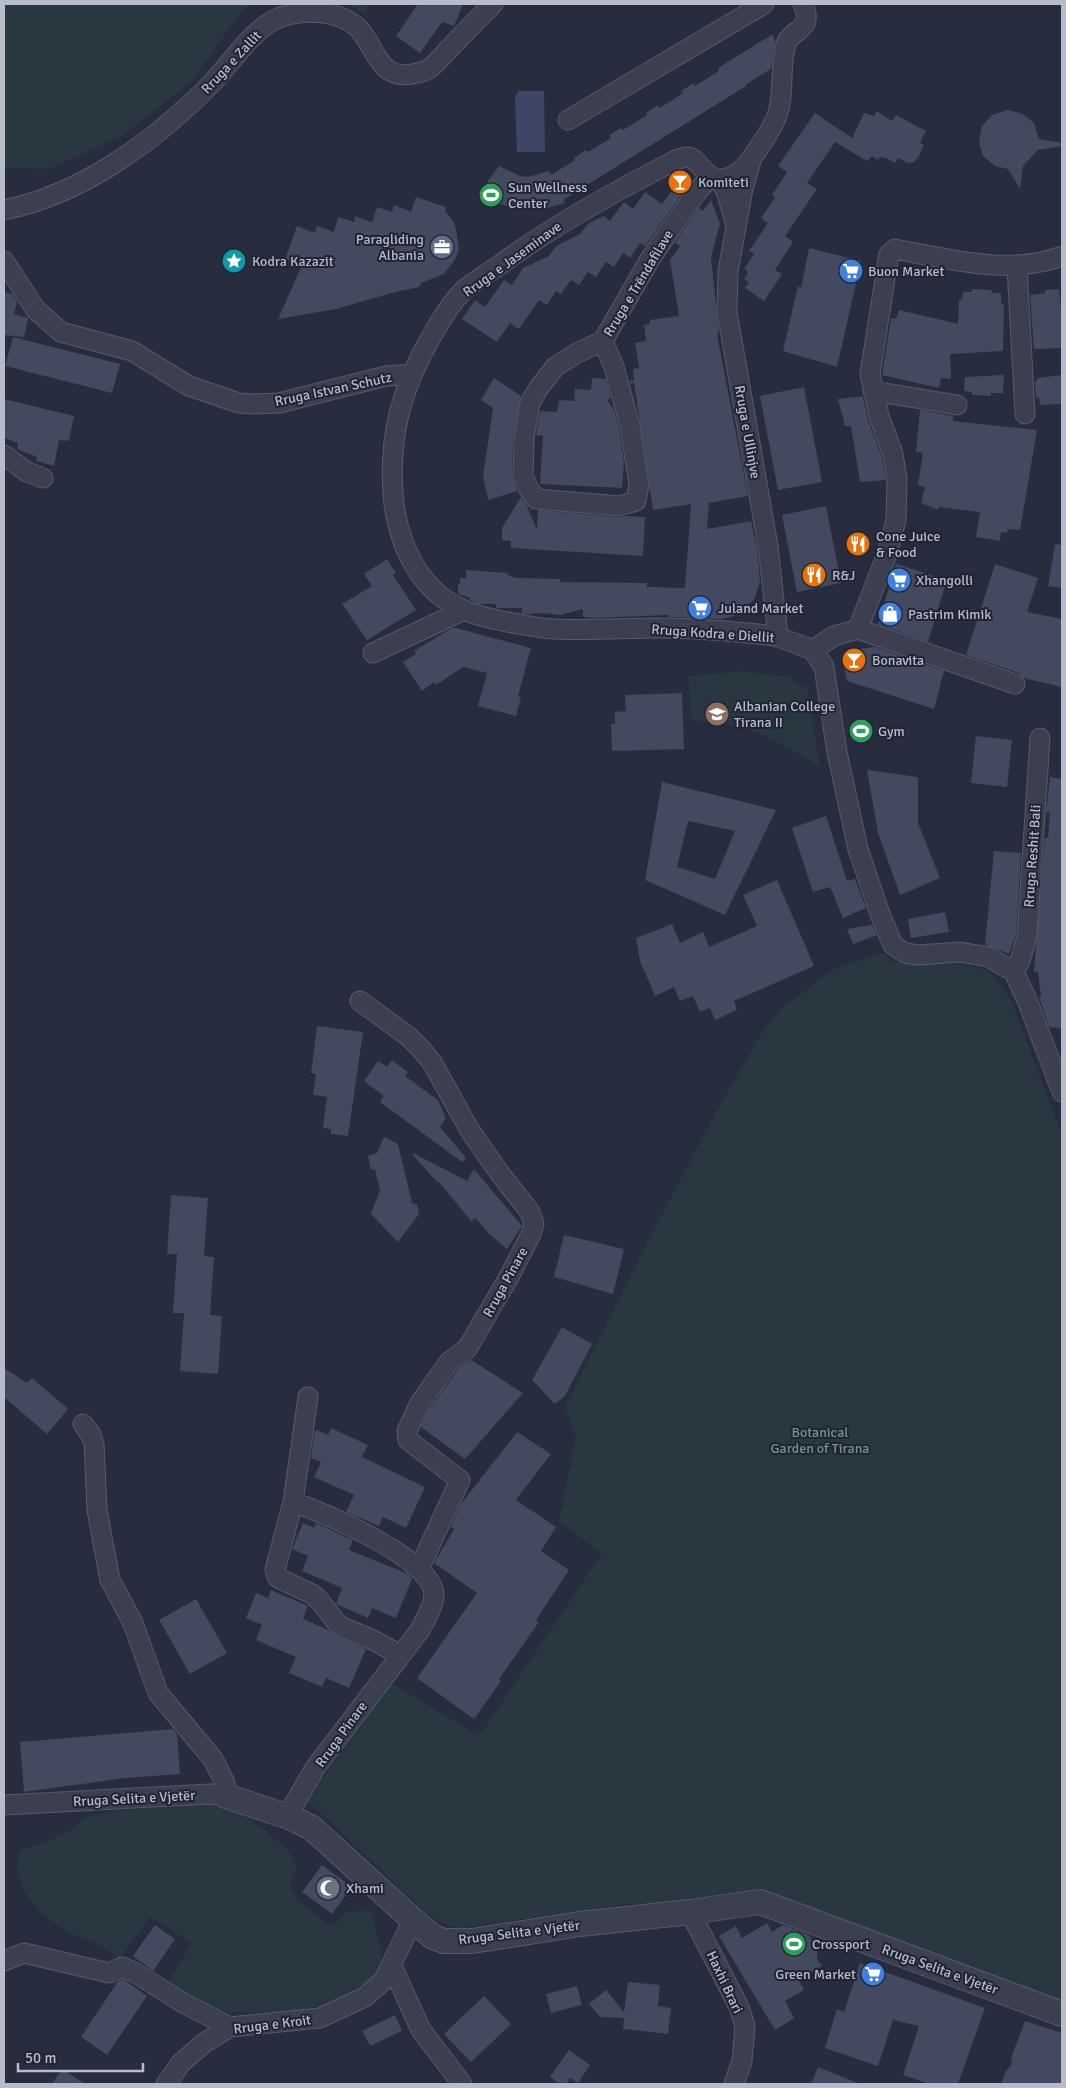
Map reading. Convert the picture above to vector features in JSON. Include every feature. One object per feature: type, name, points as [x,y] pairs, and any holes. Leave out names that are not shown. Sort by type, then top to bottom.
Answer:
[{"type":"street","name":"Rruga e Zallit","points":[[4,210],[22,206],[61,191],[131,154],[170,124],[223,72],[258,32],[274,20],[319,12],[335,16],[351,23],[360,31],[376,58],[385,68],[406,75],[429,69],[493,4]]},
{"type":"street","points":[[568,120],[764,4]]},
{"type":"street","points":[[715,178],[733,176],[741,171],[777,115],[781,94],[783,54],[788,39],[801,30],[805,24],[806,17],[803,4]]},
{"type":"street","name":"Rruga e Ullinjve","points":[[753,155],[743,189],[728,271],[727,312],[768,546],[778,637]]},
{"type":"street","name":"Rruga e Jaseminave","points":[[412,374],[442,317],[463,291],[541,236],[613,192],[686,157],[693,159],[715,178]]},
{"type":"street","name":"Rruga e Ullinjve","points":[[715,178],[732,210],[736,228]]},
{"type":"street","name":"Rruga e Trëndafilave","points":[[603,341],[614,367],[630,426],[639,485],[636,501],[619,506],[536,499],[528,488],[523,476],[524,438],[530,403],[555,367],[577,353],[603,341],[650,259],[696,193],[715,178]]},
{"type":"street","points":[[858,629],[887,554],[896,520],[897,479],[893,454],[873,391],[870,374],[889,254],[896,249],[951,259],[1017,266],[1050,261],[1062,256]]},
{"type":"street","name":"Rruga Istvan Schutz","points":[[4,261],[36,310],[61,332],[132,351],[188,386],[239,403],[278,403],[386,376],[412,374]]},
{"type":"street","points":[[1017,266],[1025,414]]},
{"type":"street","name":"Rruga Kodra e Diellit","points":[[412,374],[401,402],[393,454],[393,488],[396,518],[403,542],[417,571],[437,594],[464,610],[492,620],[552,629],[661,628],[727,631],[778,637],[813,650]]},
{"type":"street","points":[[873,391],[957,406]]},
{"type":"street","points":[[4,455],[27,472],[43,478]]},
{"type":"street","points":[[373,653],[464,610]]},
{"type":"street","points":[[1015,684],[858,629],[834,636],[813,650],[824,667],[837,752],[858,849],[880,914],[893,945],[904,953],[918,955],[960,952],[988,957],[1014,972],[1027,1000],[1062,1092]]},
{"type":"street","name":"Rruga Reshit Bali","points":[[1014,972],[1020,961],[1026,936],[1040,738]]},
{"type":"street","name":"Rruga Pinare","points":[[360,1001],[409,1037],[433,1064],[470,1129],[498,1171],[530,1212],[534,1224],[531,1234],[509,1277],[467,1349],[449,1362],[420,1403],[406,1431],[408,1440],[460,1480],[418,1569]]},
{"type":"street","points":[[308,1397],[293,1502],[275,1570],[278,1578],[312,1594],[342,1627],[373,1640],[400,1655]]},
{"type":"street","points":[[84,1424],[94,1444],[97,1510],[110,1580],[133,1623],[158,1693],[213,1759],[225,1783],[226,1796]]},
{"type":"street","name":"Rruga Pinare","points":[[292,1818],[293,1806],[315,1768],[420,1630],[428,1614],[434,1594],[429,1581],[406,1558],[359,1531],[315,1510],[293,1502]]},
{"type":"street","name":"Rruga Selita e Vjetër","points":[[4,1805],[210,1794],[226,1796],[292,1818],[312,1828],[328,1840],[412,1920],[433,1937],[444,1942],[472,1941],[580,1924],[760,1902],[1062,2014]]},
{"type":"street","name":"Haxhi Brari","points":[[690,1912],[739,2007],[745,2026],[742,2061],[734,2084]]},
{"type":"street","name":"Rruga e Kroit","points":[[166,2084],[181,2063],[204,2044],[230,2027],[320,2018],[365,1997],[384,1980],[412,1920]]},
{"type":"street","points":[[4,1961],[24,1953],[108,1973],[122,1967],[134,1972],[183,2003],[230,2027]]},
{"type":"street","points":[[392,1966],[421,2030],[462,2084]]},
{"type":"green space","points":[[4,4],[250,4],[240,13],[192,81],[124,135],[49,169],[4,168]]},
{"type":"green space","points":[[347,4],[365,4],[367,15]]},
{"type":"green space","points":[[742,671],[787,677],[807,688],[820,767],[785,747],[749,730],[719,722],[692,721],[688,676]]},
{"type":"green space","name":"Botanical Garden of Tirana","points":[[883,953],[893,962],[940,963],[976,967],[984,970],[997,981],[1013,1006],[1062,1135],[1062,2000],[770,1892],[748,1891],[658,1903],[627,1904],[460,1928],[448,1926],[426,1913],[307,1800],[391,1683],[479,1736],[602,1554],[559,1521],[576,1436],[565,1407],[647,1243],[715,1114],[764,1029],[785,1006],[834,969]]},
{"type":"green space","points":[[210,1803],[238,1811],[289,1851],[297,1867],[289,1884],[298,1900],[333,1928],[345,1912],[371,1910],[382,1953],[381,1961],[387,1964],[361,1990],[345,1999],[329,2004],[288,2011],[246,2013],[215,2009],[166,1985],[192,1943],[150,1917],[120,1958],[93,1942],[77,1937],[60,1927],[39,1910],[23,1889],[19,1877],[18,1864],[21,1850],[45,1843],[69,1831],[84,1819],[93,1815],[114,1811]]},
{"type":"water","points":[[518,91],[544,91],[545,152],[517,152],[515,97]]},
{"type":"building","points":[[418,4],[463,4],[454,26],[442,22],[420,53],[396,36]]},
{"type":"building","points":[[773,34],[775,41],[771,68],[769,70],[563,200],[565,203],[547,208],[523,210],[500,204],[479,193],[499,166],[520,176],[528,177],[549,171],[551,175],[575,160],[574,158],[586,150],[588,152],[611,138],[609,135],[621,128],[623,130],[647,115],[646,113],[658,105],[660,108],[683,93],[681,91],[694,83],[695,86],[719,71],[718,68]]},
{"type":"building","points":[[1007,110],[1023,114],[1034,123],[1039,139],[1062,143],[1062,146],[1038,150],[1023,166],[1020,189],[1008,169],[995,166],[983,156],[979,142],[982,126],[992,115]]},
{"type":"building","points":[[877,111],[892,121],[896,115],[926,131],[920,143],[924,145],[919,156],[914,162],[908,163],[898,158],[895,163],[886,158],[880,157],[878,160],[872,156],[867,161],[835,142],[807,183],[817,189],[785,236],[793,242],[775,270],[782,274],[764,301],[745,288],[749,282],[744,279],[748,272],[744,269],[754,254],[749,251],[768,223],[761,218],[775,198],[772,195],[787,172],[778,166],[815,113],[852,138],[864,113],[874,116]]},
{"type":"building","points":[[673,189],[681,195],[645,246],[640,243],[630,258],[623,253],[614,267],[606,262],[596,277],[588,272],[579,285],[571,280],[561,294],[556,291],[547,305],[539,300],[519,329],[510,323],[497,342],[462,319],[475,300],[485,307],[504,280],[512,285],[523,268],[549,256],[556,246],[580,234],[589,223],[604,216],[610,221],[624,202],[633,209],[645,192],[662,204]]},
{"type":"building","points":[[416,197],[446,207],[445,211],[454,222],[459,250],[454,261],[444,274],[421,283],[419,287],[336,309],[278,319],[302,265],[285,260],[297,226],[315,233],[317,226],[334,232],[338,217],[354,222],[355,216],[372,222],[377,207],[392,212],[394,205],[411,212]]},
{"type":"building","points":[[711,200],[720,224],[711,257],[719,333],[717,334],[748,496],[709,503],[707,529],[751,521],[757,548],[760,581],[755,598],[740,614],[723,619],[668,617],[668,615],[591,618],[583,617],[583,609],[560,615],[527,614],[522,613],[522,608],[496,608],[496,604],[478,604],[470,600],[470,598],[458,594],[460,578],[466,578],[466,570],[508,573],[509,576],[518,578],[560,579],[560,582],[647,583],[647,587],[685,588],[691,504],[653,510],[634,382],[631,385],[629,380],[634,381],[633,369],[639,368],[635,343],[646,341],[644,325],[650,324],[650,320],[679,316],[670,260],[680,246],[675,243],[699,208],[703,211]]},
{"type":"building","points":[[809,248],[861,261],[837,367],[783,351],[798,286],[801,288]]},
{"type":"building","points":[[972,289],[991,290],[992,293],[1001,293],[1001,304],[1004,305],[1003,351],[950,354],[951,379],[941,378],[939,388],[882,375],[891,318],[896,319],[899,310],[958,324],[959,299],[962,300],[963,292],[972,292]]},
{"type":"building","points":[[1059,289],[1062,309],[1062,348],[1034,349],[1030,295],[1045,293],[1045,290]]},
{"type":"building","points":[[4,292],[12,294],[17,302],[14,314],[28,318],[24,337],[4,335]]},
{"type":"building","points":[[13,337],[120,364],[112,393],[5,366]]},
{"type":"building","points":[[1004,375],[1003,393],[991,393],[991,396],[972,395],[972,392],[964,391],[965,377]]},
{"type":"building","points":[[1062,375],[1062,404],[1040,405],[1039,398],[1036,398],[1035,381],[1038,380],[1037,378]]},
{"type":"building","points":[[494,378],[521,396],[513,438],[512,476],[517,491],[488,500],[483,476],[493,408],[481,400]]},
{"type":"building","points":[[592,378],[606,379],[611,398],[607,400],[614,410],[619,428],[624,462],[622,488],[540,484],[543,436],[536,435],[540,411],[557,412],[559,400],[574,401],[575,389],[591,390]]},
{"type":"building","points":[[804,387],[822,482],[778,490],[760,396]]},
{"type":"building","points":[[863,396],[868,420],[882,457],[886,480],[860,482],[851,426],[845,426],[838,399]]},
{"type":"building","points":[[4,399],[74,416],[69,441],[59,440],[54,466],[36,461],[37,457],[17,449],[18,443],[4,438]]},
{"type":"building","points":[[920,410],[953,416],[953,421],[1037,430],[1020,530],[1008,529],[1007,533],[1001,532],[1000,541],[976,537],[980,512],[938,507],[939,510],[921,503],[925,487],[918,485],[923,453],[916,452]]},
{"type":"building","points":[[521,497],[537,530],[538,510],[618,517],[645,517],[643,556],[511,548],[511,541],[502,540],[502,528]]},
{"type":"building","points":[[826,506],[841,583],[797,592],[782,515]]},
{"type":"building","points":[[1055,544],[1062,545],[1062,588],[1048,586]]},
{"type":"building","points":[[387,559],[396,573],[393,575],[416,610],[367,640],[342,604],[372,586],[364,574]]},
{"type":"building","points":[[896,564],[947,580],[928,642],[878,624]]},
{"type":"building","points":[[995,564],[1038,578],[1027,612],[1062,619],[1062,687],[1024,678],[1019,673],[966,655]]},
{"type":"building","points":[[452,628],[531,648],[518,696],[521,697],[516,716],[478,706],[487,673],[463,667],[436,685],[434,682],[422,691],[403,662],[416,654],[414,651]]},
{"type":"building","points":[[875,647],[944,671],[934,709],[847,681],[844,666],[850,652]]},
{"type":"building","points":[[682,693],[684,749],[612,751],[611,724],[615,724],[615,712],[626,711],[625,695]]},
{"type":"building","points":[[976,736],[1012,740],[1007,787],[971,783]]},
{"type":"building","points":[[867,770],[918,777],[918,823],[940,878],[900,895],[878,833]]},
{"type":"building","points":[[1050,777],[1062,779],[1062,1029],[1049,1027],[1039,997],[1041,996],[1038,972],[1034,971],[1044,845],[1045,838],[1048,838],[1050,812],[1046,812]]},
{"type":"building","points":[[662,782],[776,810],[725,915],[645,880]],"holes":[[[688,821],[735,831],[715,879],[677,867]]]},
{"type":"building","points":[[826,816],[847,881],[855,879],[866,908],[843,918],[830,887],[813,892],[792,828]]},
{"type":"building","points":[[994,851],[1021,853],[1016,934],[1009,954],[985,945]]},
{"type":"building","points":[[777,880],[814,966],[734,1001],[737,1010],[715,1020],[710,1008],[700,1012],[693,996],[680,1001],[674,987],[655,996],[640,961],[636,938],[672,924],[680,943],[703,932],[709,947],[757,926],[743,895]]},
{"type":"building","points":[[945,912],[949,932],[911,938],[908,919]]},
{"type":"building","points":[[872,925],[877,935],[853,944],[847,929]]},
{"type":"building","points":[[317,1026],[363,1032],[348,1136],[331,1134],[331,1129],[323,1128],[327,1097],[313,1095],[316,1074],[311,1073]]},
{"type":"building","points":[[392,1060],[408,1072],[405,1076],[438,1100],[446,1118],[440,1127],[466,1158],[462,1162],[380,1102],[384,1096],[364,1081],[378,1061],[387,1067]]},
{"type":"building","points":[[384,1137],[398,1144],[412,1203],[417,1204],[419,1214],[398,1242],[371,1214],[380,1190],[375,1169],[371,1170],[368,1156],[377,1153]]},
{"type":"building","points":[[413,1153],[467,1181],[474,1169],[522,1226],[507,1249],[489,1234],[476,1218],[471,1221]]},
{"type":"building","points":[[171,1195],[208,1198],[204,1256],[214,1257],[210,1315],[222,1316],[218,1374],[180,1371],[184,1313],[173,1313],[177,1254],[167,1254]]},
{"type":"building","points":[[564,1235],[624,1249],[613,1294],[554,1277]]},
{"type":"building","points":[[562,1327],[592,1344],[565,1396],[555,1404],[532,1380]]},
{"type":"building","points":[[471,1360],[523,1393],[465,1459],[421,1427],[428,1411],[459,1368]]},
{"type":"building","points":[[4,1368],[27,1383],[32,1378],[68,1409],[47,1434],[4,1397]]},
{"type":"building","points":[[331,1428],[368,1445],[362,1457],[425,1487],[406,1528],[383,1517],[379,1526],[346,1512],[354,1495],[314,1477],[321,1462],[311,1458],[314,1434],[316,1430],[328,1435]]},
{"type":"building","points":[[517,1432],[551,1454],[516,1500],[556,1527],[541,1551],[569,1570],[536,1620],[539,1622],[474,1719],[417,1678],[477,1593],[434,1563],[454,1529],[451,1527],[461,1504]]},
{"type":"building","points":[[303,1523],[314,1528],[316,1523],[353,1540],[349,1550],[408,1574],[412,1579],[396,1618],[372,1608],[368,1618],[336,1604],[342,1588],[302,1571],[308,1556],[292,1549]]},
{"type":"building","points":[[271,1590],[308,1606],[303,1619],[366,1649],[349,1688],[326,1678],[322,1687],[289,1673],[296,1657],[256,1640],[262,1625],[246,1618],[256,1593],[268,1598]]},
{"type":"building","points":[[196,1599],[227,1653],[190,1674],[159,1620]]},
{"type":"building","points":[[173,1729],[177,1734],[180,1774],[126,1778],[24,1792],[20,1742]]},
{"type":"building","name":"Xhami","points":[[322,1865],[352,1887],[332,1914],[302,1892]]},
{"type":"building","points":[[767,1923],[772,1932],[783,1925],[809,1935],[817,1949],[817,1959],[822,1966],[798,1979],[804,1990],[785,2001],[794,2018],[775,2030],[719,1936],[736,1926],[742,1938]]},
{"type":"building","points":[[155,1925],[175,1939],[153,1971],[133,1956]]},
{"type":"building","points":[[860,1963],[985,2008],[958,2084],[930,2084],[903,2075],[919,2026],[893,2020],[878,2066],[825,2048],[837,2009],[844,2012]]},
{"type":"building","points":[[123,1979],[147,1996],[107,2055],[81,2037],[118,1981]]},
{"type":"building","points":[[628,1982],[660,1985],[658,2006],[671,2008],[668,2034],[623,2029],[624,2018],[600,2017],[589,2004],[606,1990],[624,2012]]},
{"type":"building","points":[[577,1986],[582,2005],[551,2013],[546,1994]]},
{"type":"building","points":[[484,1996],[511,2024],[471,2062],[444,2034]]},
{"type":"building","points":[[395,2015],[402,2031],[370,2046],[362,2031]]},
{"type":"building","points":[[1025,2021],[1062,2033],[1062,2084],[1001,2084],[1006,2071],[1012,2064],[1011,2058]]},
{"type":"building","points":[[569,2050],[590,2065],[578,2083],[570,2078],[566,2084],[560,2084],[550,2077]]},
{"type":"building","points":[[818,2067],[860,2084],[811,2084]]},
{"type":"building","points":[[62,2069],[85,2084],[52,2084]]},
{"type":"place","name":"Komiteti","points":[[680,182]]},
{"type":"place","name":"Sun Wellness Center","points":[[491,195]]},
{"type":"place","name":"Paragliding Albania","points":[[442,247]]},
{"type":"place","name":"Kodra Kazazit","points":[[234,261]]},
{"type":"place","name":"Buon Market","points":[[851,271]]},
{"type":"place","name":"Cone Juice & Food","points":[[858,544]]},
{"type":"place","name":"R&J","points":[[814,575]]},
{"type":"place","name":"Xhangolli","points":[[899,580]]},
{"type":"place","name":"Juland Market","points":[[700,608]]},
{"type":"place","name":"Pastrim Kimik","points":[[890,614]]},
{"type":"place","name":"Bonavita","points":[[854,660]]},
{"type":"place","name":"Albanian College Tirana II","points":[[717,714]]},
{"type":"place","name":"Gym","points":[[861,731]]},
{"type":"place","name":"Xhami","points":[[328,1888]]},
{"type":"place","name":"Crossport","points":[[794,1944]]},
{"type":"place","name":"Green Market","points":[[873,1974]]}]
